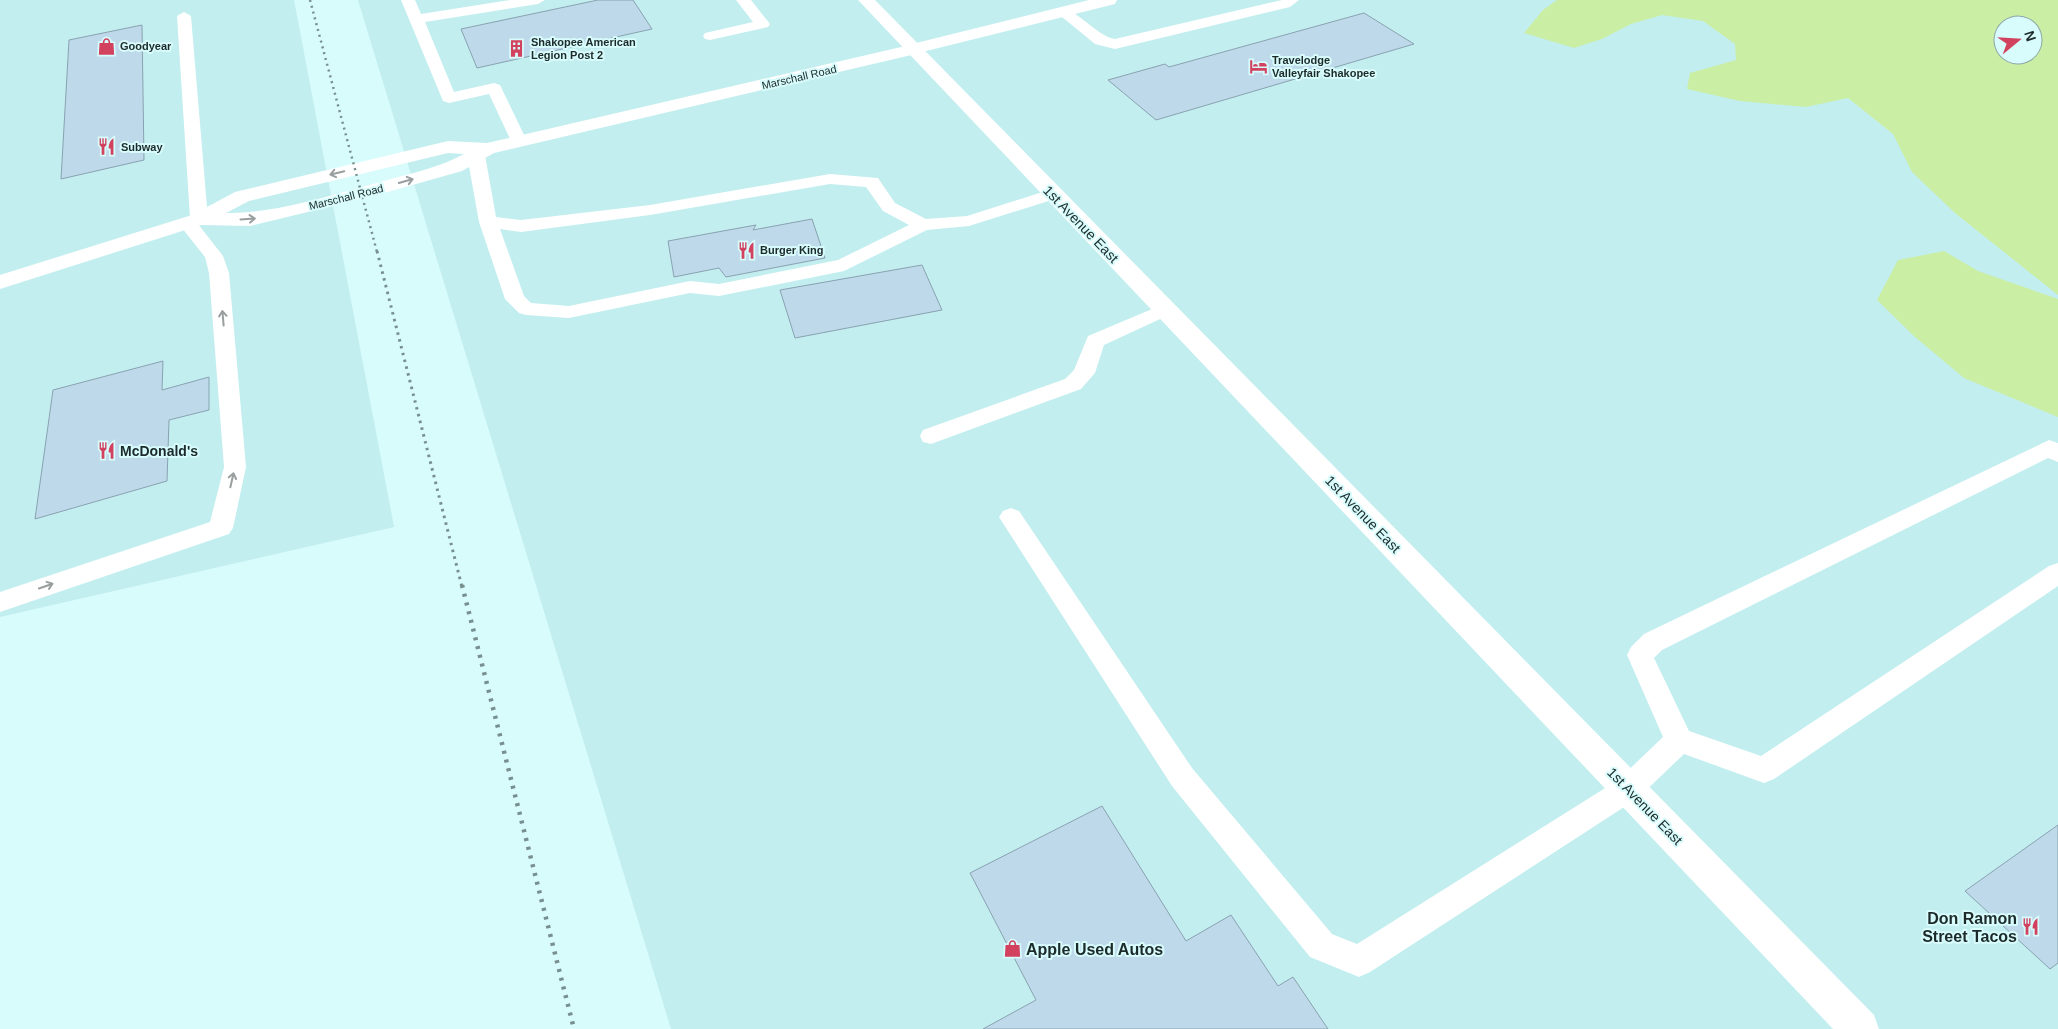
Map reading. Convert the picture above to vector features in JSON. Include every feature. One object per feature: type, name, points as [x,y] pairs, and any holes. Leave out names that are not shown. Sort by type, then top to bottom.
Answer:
[{"type":"main road","name":"1st Avenue East","points":[[866,0],[1860,1029]]},
{"type":"main road","name":"Marschall Road","points":[[0,282],[193,221],[250,220],[363,194],[455,167],[482,152],[519,141],[914,49],[1109,0]]},
{"type":"lane","points":[[416,19],[538,0]]},
{"type":"lane","points":[[710,36],[763,24],[743,0]]},
{"type":"lane","points":[[1063,12],[1100,41],[1115,44],[1285,4],[1292,0]]},
{"type":"lane","points":[[414,2],[416,19],[449,98],[494,88],[519,141]]},
{"type":"lane","points":[[0,602],[221,528],[234,466],[219,273],[214,256],[193,221],[184,16]]},
{"type":"lane","points":[[482,152],[488,222],[515,299],[526,309],[569,312],[690,287],[719,290],[844,265],[923,225],[970,221],[1052,194]]},
{"type":"lane","points":[[488,222],[521,226],[650,210],[830,179],[872,182],[889,207],[923,225]]},
{"type":"lane","points":[[931,436],[1073,384],[1084,373],[1095,341],[1164,310]]},
{"type":"lane","points":[[2058,454],[2049,448],[1653,642],[1640,655],[1679,740],[1764,770],[2058,573]]},
{"type":"lane","points":[[1011,517],[1182,777],[1322,946],[1359,961],[1628,789],[1679,740]]},
{"type":"shaded area","points":[[0,0],[294,0],[394,527],[0,617]]},
{"type":"shaded area","points":[[358,0],[1726,0],[2058,266],[2058,1029],[671,1029]]},
{"type":"green space","points":[[1557,0],[2058,0],[2058,295],[1955,213],[1912,172],[1893,134],[1848,98],[1806,107],[1740,101],[1687,89],[1690,73],[1736,60],[1735,44],[1703,21],[1662,15],[1631,24],[1602,39],[1574,48],[1524,33],[1543,10]]},
{"type":"green space","points":[[1944,251],[1978,271],[2058,299],[2058,417],[1964,378],[1915,337],[1877,300],[1898,260]]},
{"type":"building","name":"Shakopee American Legion Post 2","points":[[598,0],[633,0],[652,29],[477,68],[461,29]]},
{"type":"building","name":"Travelodge Valleyfair Shakopee","points":[[1364,13],[1414,44],[1156,120],[1108,80],[1165,64],[1169,67]]},
{"type":"building","points":[[142,25],[144,160],[61,179],[69,40]]},
{"type":"building","name":"Burger King","points":[[812,219],[825,258],[726,277],[719,268],[674,277],[668,241],[756,225],[753,230]]},
{"type":"building","points":[[922,265],[942,310],[795,338],[780,290]]},
{"type":"building","name":"McDonald's","points":[[163,361],[162,390],[209,377],[209,410],[169,420],[167,481],[35,519],[53,390]]},
{"type":"building","points":[[1102,806],[1186,941],[1231,915],[1278,986],[1293,977],[1328,1029],[983,1029],[1036,1000],[970,873]]},
{"type":"building","name":"Don Ramon Street Tacos","points":[[2058,825],[2058,963],[2050,969],[1965,891]]},
{"type":"railway","points":[[310,0],[377,252]]},
{"type":"railway","points":[[377,251],[462,587]]},
{"type":"railway","points":[[462,585],[574,1029]]},
{"type":"place","name":"Goodyear","points":[[106,46]]},
{"type":"place","name":"Shakopee American Legion Post 2","points":[[517,48]]},
{"type":"place","name":"Travelodge Valleyfair Shakopee","points":[[1258,66]]},
{"type":"place","name":"Subway","points":[[107,147]]},
{"type":"place","name":"Burger King","points":[[746,250]]},
{"type":"place","name":"McDonald's","points":[[106,451]]},
{"type":"place","name":"Don Ramon Street Tacos","points":[[2031,927]]},
{"type":"place","name":"Apple Used Autos","points":[[1012,949]]}]
